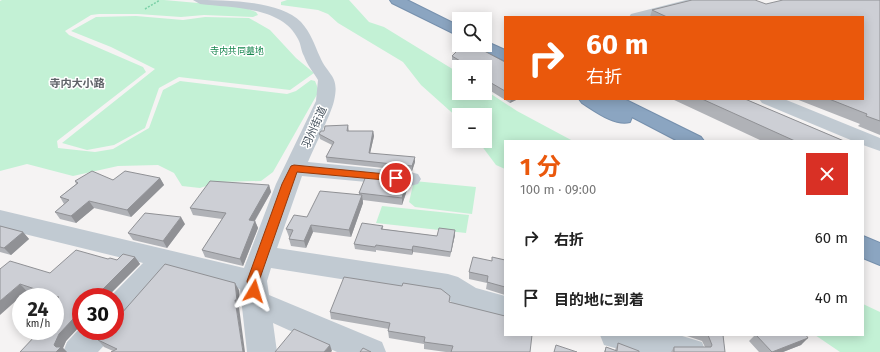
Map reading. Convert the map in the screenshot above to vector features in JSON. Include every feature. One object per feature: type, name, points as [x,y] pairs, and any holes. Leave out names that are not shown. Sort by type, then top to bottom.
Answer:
[{"type":"highway","points":[[397,0],[452,28]]},
{"type":"highway","points":[[415,0],[452,19]]},
{"type":"highway","points":[[590,100],[664,140]]},
{"type":"highway","points":[[612,100],[692,140]]},
{"type":"highway","points":[[864,230],[880,238]]},
{"type":"highway","points":[[864,247],[880,255]]},
{"type":"street","name":"羽州街道","points":[[200,0],[258,8],[283,16],[296,25],[306,39],[312,58],[327,80],[325,101],[287,184],[257,279],[262,352]]},
{"type":"street","points":[[640,16],[701,0]]},
{"type":"street","points":[[771,100],[880,143]]},
{"type":"street","points":[[777,100],[880,143]]},
{"type":"street","points":[[294,168],[410,179]]},
{"type":"street","points":[[0,219],[257,279],[448,285],[468,298],[504,309]]},
{"type":"street","points":[[124,301],[164,258]]},
{"type":"street","points":[[257,279],[371,352]]},
{"type":"street","points":[[619,336],[691,352]]},
{"type":"street","points":[[78,352],[89,340]]},
{"type":"path","points":[[145,9],[160,0]]},
{"type":"green space","points":[[164,0],[243,7],[256,12],[258,15],[253,17],[204,15],[181,17],[138,14],[99,14],[91,15],[65,31],[69,35],[143,67],[146,72],[57,141],[58,148],[95,152],[113,149],[149,128],[163,90],[180,81],[287,94],[296,91],[311,80],[315,81],[319,91],[273,172],[261,181],[218,182],[200,188],[182,186],[174,173],[158,165],[118,166],[73,176],[27,164],[0,171],[0,1]]},
{"type":"green space","points":[[287,0],[349,0],[369,22],[384,27],[452,69],[452,100],[492,100],[492,95],[517,111],[571,140],[504,140],[504,169],[496,165],[483,148],[492,148],[492,108],[452,108],[452,113],[421,85],[403,62],[338,23],[328,14],[318,10],[281,5],[281,2]]},
{"type":"green space","name":"寺内共同墓地","points":[[136,16],[183,20],[205,17],[249,18],[270,30],[296,58],[314,73],[290,90],[179,77],[159,88],[145,128],[114,145],[87,150],[62,143],[155,69],[111,47],[71,31],[96,17]]},
{"type":"green space","points":[[414,181],[476,187],[472,214],[415,207],[409,202]]},
{"type":"green space","points":[[382,206],[469,215],[466,233],[376,223]]},
{"type":"green space","points":[[864,304],[880,312],[880,352],[840,352],[816,336],[864,336]]},
{"type":"building","points":[[692,0],[755,0],[766,4],[783,0],[880,0],[880,121],[866,116],[867,114],[832,100],[864,100],[864,16],[665,16],[652,10]]},
{"type":"building","points":[[456,52],[486,52],[504,61],[504,90],[492,83],[492,60],[459,60],[452,56]]},
{"type":"building","points":[[704,100],[747,100],[842,140],[793,140]]},
{"type":"building","points":[[348,125],[347,131],[373,131],[369,153],[415,157],[412,166],[326,157],[334,142],[319,134],[321,131],[324,131],[325,126]]},
{"type":"building","points":[[92,171],[113,180],[125,171],[160,178],[127,210],[89,201],[71,216],[55,212],[69,200],[60,197],[78,183],[75,181]]},
{"type":"building","points":[[366,176],[407,180],[402,198],[359,193]]},
{"type":"building","points":[[210,181],[269,185],[249,220],[255,221],[240,259],[202,250],[226,213],[190,208]]},
{"type":"building","points":[[320,191],[362,195],[349,230],[311,225],[304,241],[289,239],[293,230],[286,229],[294,215],[307,217]]},
{"type":"building","points":[[145,213],[181,217],[163,241],[128,233]]},
{"type":"building","points":[[362,223],[383,226],[381,229],[437,236],[439,228],[455,230],[451,252],[413,246],[412,250],[376,245],[375,247],[354,244]]},
{"type":"building","points":[[0,226],[23,232],[4,248],[0,247]]},
{"type":"building","points":[[76,250],[108,259],[110,258],[117,260],[123,254],[135,257],[104,288],[72,288],[72,320],[64,329],[64,288],[32,288],[20,284],[15,288],[12,288],[12,291],[0,301],[0,269],[10,261],[50,273]]},
{"type":"building","points":[[473,257],[492,261],[492,257],[504,260],[504,287],[487,282],[488,276],[469,272]]},
{"type":"building","points":[[165,264],[235,283],[237,300],[235,300],[243,352],[111,352],[117,349],[98,340],[124,340],[124,311]]},
{"type":"building","points":[[344,277],[402,286],[403,283],[441,289],[450,296],[449,302],[504,316],[504,336],[532,336],[530,352],[451,352],[453,346],[424,342],[425,337],[388,331],[390,323],[330,312]]},
{"type":"building","points":[[294,329],[330,345],[324,352],[275,352]]},
{"type":"building","points":[[708,336],[723,336],[725,352],[674,352],[674,347],[711,347],[712,345]]},
{"type":"building","points":[[757,336],[807,336],[808,338],[772,352]]},
{"type":"building","points":[[31,340],[56,340],[54,345],[56,347],[61,347],[56,352],[20,352]]},
{"type":"building","points":[[618,343],[639,352],[605,352],[606,347],[617,351]]},
{"type":"building","points":[[556,345],[577,352],[554,352]]},
{"type":"building","points":[[363,348],[371,352],[360,352]]},
{"type":"district","name":"寺内大小路","points":[[77,83]]},
{"type":"route","points":[[254,291],[253,281],[294,168],[396,178]]}]
